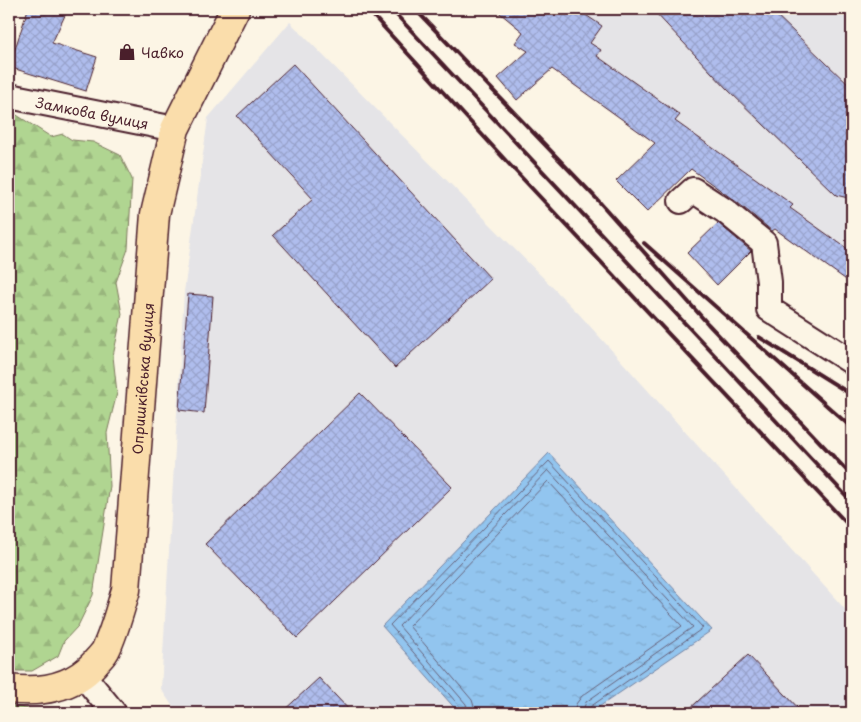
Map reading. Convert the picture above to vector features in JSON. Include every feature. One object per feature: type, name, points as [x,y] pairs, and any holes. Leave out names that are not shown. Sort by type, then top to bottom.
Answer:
[{"type":"main road","name":"Опришківська вулиця","points":[[9,689],[27,691],[51,689],[83,675],[106,651],[126,590],[155,214],[175,129],[235,9]]},
{"type":"street","name":"Замкова вулиця","points":[[9,96],[175,129]]},
{"type":"street","points":[[681,201],[693,190],[725,211],[764,243],[769,282],[769,309],[852,362]]},
{"type":"street","points":[[83,675],[114,713]]},
{"type":"shaded area","points":[[497,9],[852,9],[852,285],[515,43],[522,32]]},
{"type":"shaded area","points":[[290,22],[579,314],[852,617],[852,713],[177,713],[161,689],[184,292],[208,118]]},
{"type":"green space","points":[[12,112],[51,137],[63,134],[72,140],[93,142],[120,155],[132,179],[128,249],[116,282],[122,314],[113,356],[117,393],[107,433],[110,486],[93,595],[78,626],[64,641],[58,656],[32,671],[9,671],[9,113]]},
{"type":"green space","points":[[9,705],[49,713],[9,713]]},
{"type":"water","points":[[549,453],[712,630],[590,713],[459,713],[382,626]]},
{"type":"building","points":[[28,9],[68,9],[52,43],[97,57],[86,91],[9,67]]},
{"type":"building","points":[[495,9],[577,9],[602,26],[590,43],[601,50],[597,56],[680,115],[675,121],[793,205],[790,208],[852,252],[852,284],[775,229],[772,231],[738,203],[691,169],[647,212],[616,181],[655,143],[552,69],[517,100],[498,78],[528,51],[515,43],[523,32]]},
{"type":"building","points":[[652,9],[770,9],[852,88],[852,199],[836,195],[727,89]]},
{"type":"building","points":[[293,64],[491,279],[395,368],[273,235],[313,199],[237,116]]},
{"type":"building","points":[[718,223],[751,251],[717,285],[687,253]]},
{"type":"building","points":[[188,294],[213,296],[204,413],[179,410]]},
{"type":"building","points":[[360,393],[452,487],[297,638],[205,544]]},
{"type":"building","points":[[748,655],[803,713],[685,713]]},
{"type":"building","points":[[319,678],[352,713],[281,713]]},
{"type":"railway","points":[[367,9],[508,163],[852,529]]},
{"type":"railway","points":[[391,9],[852,502]]},
{"type":"railway","points":[[415,9],[595,197],[708,324],[852,476]]},
{"type":"railway","points":[[644,243],[852,428]]},
{"type":"railway","points":[[759,337],[852,395]]},
{"type":"place","name":"Чавко","points":[[127,52]]}]
